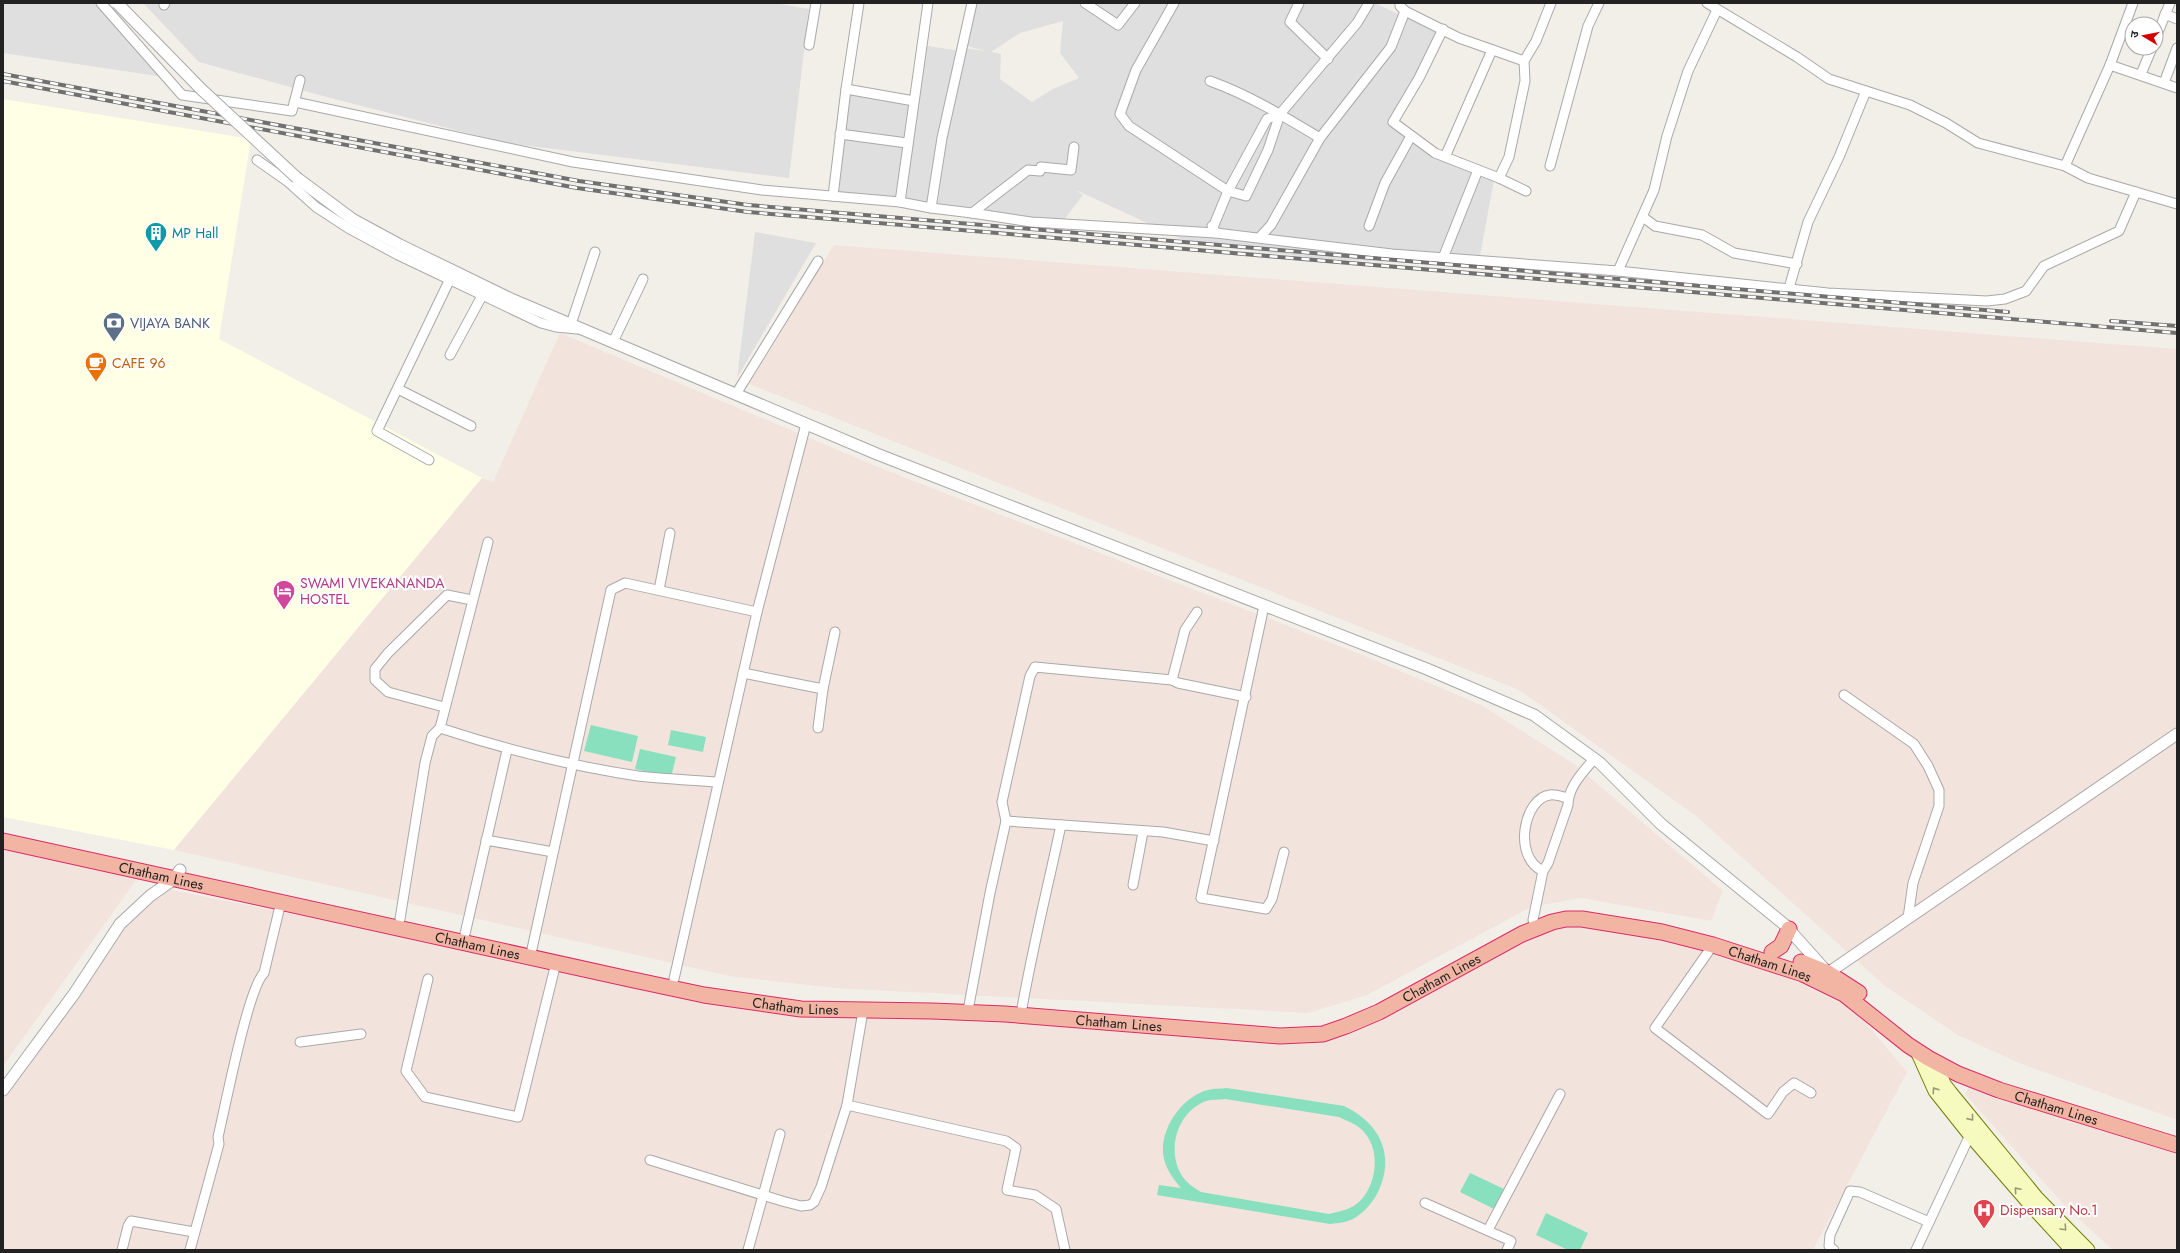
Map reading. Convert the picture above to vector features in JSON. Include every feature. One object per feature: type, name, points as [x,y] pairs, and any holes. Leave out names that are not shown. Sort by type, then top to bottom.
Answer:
[{"type":"highway","name":"Chatham Lines","points":[[3,834],[177,875],[281,902],[704,995],[774,1006],[863,1011],[969,1005],[1289,1028],[1320,1025],[1348,1017],[1369,1007],[1532,920],[1557,912],[1585,910],[1674,926],[1772,952],[1825,978],[1857,991],[1928,1048],[1973,1070],[2014,1086],[2177,1137]]},
{"type":"highway","name":"Chatham Lines","points":[[3,841],[400,920],[674,979],[757,995],[824,1001],[933,1007],[1280,1036],[1308,1036],[1323,1034],[1346,1026],[1379,1012],[1522,934],[1546,924],[1566,919],[1604,922],[1662,932],[1713,945],[1825,978],[1917,1051],[1936,1062],[1999,1090],[2177,1145]]},
{"type":"highway","points":[[1772,952],[1781,946],[1789,929]]},
{"type":"main road","points":[[1917,1051],[1935,1091],[1970,1135],[2072,1250]]},
{"type":"main road","points":[[1936,1062],[1944,1084],[1951,1094],[2037,1198],[2088,1250]]},
{"type":"street","points":[[101,3],[182,95],[292,111],[300,80]]},
{"type":"street","points":[[117,3],[201,89],[297,178],[352,219],[400,245],[511,299],[884,457],[1427,669],[1534,716],[1594,759],[1661,824],[1789,929],[1825,978],[1908,918],[2177,734]]},
{"type":"street","points":[[809,45],[816,3]]},
{"type":"street","points":[[834,196],[840,134],[859,3]]},
{"type":"street","points":[[900,202],[907,143],[928,3]]},
{"type":"street","points":[[931,208],[942,138],[972,3]]},
{"type":"street","points":[[1085,3],[1118,25],[1135,3]]},
{"type":"street","points":[[1174,3],[1136,70],[1120,114],[1129,126],[1228,191],[1246,196],[1268,150],[1280,114],[1357,23],[1369,3]]},
{"type":"street","points":[[1299,3],[1290,22],[1328,59]]},
{"type":"street","points":[[1400,3],[1400,6],[1405,11],[1459,38],[1524,61]]},
{"type":"street","points":[[1499,178],[1509,157],[1525,81],[1524,61],[1536,41],[1551,3]]},
{"type":"street","points":[[1550,166],[1588,26],[1599,3]]},
{"type":"street","points":[[1706,3],[1797,57],[1829,79],[1910,105],[1946,123],[1978,143],[2065,166],[2088,178],[2177,204]]},
{"type":"street","points":[[2065,166],[2110,65],[2133,3]]},
{"type":"street","points":[[2170,3],[2165,14],[2177,19]]},
{"type":"street","points":[[1618,271],[1654,190],[1667,136],[1688,71],[1717,10]]},
{"type":"street","points":[[1260,237],[1271,225],[1320,138],[1391,47],[1405,11]]},
{"type":"street","points":[[1443,30],[1419,78],[1392,122],[1436,153],[1499,178],[1526,191]]},
{"type":"street","points":[[2164,83],[2177,48]]},
{"type":"street","points":[[1445,157],[1492,50]]},
{"type":"street","points":[[2141,74],[2149,56]]},
{"type":"street","points":[[2110,65],[2141,74],[2177,88]]},
{"type":"street","points":[[1210,81],[1226,87],[1280,114],[1320,138]]},
{"type":"street","points":[[846,89],[914,101]]},
{"type":"street","points":[[1789,288],[1808,222],[1839,157],[1866,92]]},
{"type":"street","points":[[295,102],[573,162],[762,190],[900,202],[931,208],[1031,222],[1216,233],[1444,258],[1618,271],[1828,293],[1987,301],[2005,299],[2026,291],[2044,266],[2119,231],[2136,192]]},
{"type":"street","points":[[1216,233],[1212,226],[1214,225],[1228,191],[1268,119],[1280,114]]},
{"type":"street","points":[[840,134],[907,143]]},
{"type":"street","points":[[1369,226],[1385,184],[1411,136]]},
{"type":"street","points":[[972,213],[1028,170],[1040,171],[1041,167],[1071,170],[1074,147]]},
{"type":"street","points":[[257,160],[287,181],[316,207],[348,228],[398,255],[483,294],[541,323],[556,327],[582,329]]},
{"type":"street","points":[[1444,258],[1478,170]]},
{"type":"street","points":[[1643,217],[1655,226],[1702,235],[1734,253],[1797,264]]},
{"type":"street","points":[[571,324],[595,252]]},
{"type":"street","points":[[736,394],[818,261]]},
{"type":"street","points":[[429,460],[377,431],[450,279]]},
{"type":"street","points":[[612,342],[643,279]]},
{"type":"street","points":[[450,355],[483,294]]},
{"type":"street","points":[[398,389],[471,426]]},
{"type":"street","points":[[674,979],[717,782],[757,612],[806,424]]},
{"type":"street","points":[[659,590],[670,533]]},
{"type":"street","points":[[400,920],[425,763],[432,736],[440,728],[444,707],[488,542]]},
{"type":"street","points":[[532,949],[611,590],[625,583],[757,612]]},
{"type":"street","points":[[444,707],[388,692],[375,680],[375,669],[388,653],[447,595],[472,600]]},
{"type":"street","points":[[1264,606],[1246,697],[1201,898],[1256,908],[1269,908],[1284,852]]},
{"type":"street","points":[[1172,680],[1185,630],[1197,612]]},
{"type":"street","points":[[818,728],[823,689],[835,632]]},
{"type":"street","points":[[969,1005],[990,892],[1006,821],[1002,802],[1030,676],[1035,667],[1172,680],[1178,683],[1246,697]]},
{"type":"street","points":[[743,673],[823,689]]},
{"type":"street","points":[[1844,695],[1914,744],[1928,766],[1939,790],[1939,806],[1913,883],[1908,918]]},
{"type":"street","points":[[440,728],[507,750],[524,751],[573,764],[638,776],[717,782]]},
{"type":"street","points":[[465,934],[507,750]]},
{"type":"street","points":[[1532,920],[1543,871],[1548,863],[1568,805],[1568,798],[1576,780],[1594,759]]},
{"type":"street","points":[[1543,871],[1534,866],[1524,847],[1523,840],[1527,824],[1537,801],[1550,795],[1568,798]]},
{"type":"street","points":[[1006,821],[1143,832],[1163,832],[1214,841]]},
{"type":"street","points":[[1022,1008],[1032,953],[1041,919],[1061,825]]},
{"type":"street","points":[[1133,885],[1143,832]]},
{"type":"street","points":[[486,840],[553,852]]},
{"type":"street","points":[[3,1090],[74,994],[120,924],[150,896],[177,875]]},
{"type":"street","points":[[190,1250],[219,1144],[247,1014],[259,978],[264,973],[281,902]]},
{"type":"street","points":[[1713,945],[1655,1028],[1768,1114],[1783,1092],[1794,1083],[1811,1093]]},
{"type":"street","points":[[428,979],[406,1071],[425,1097],[518,1117],[556,962]]},
{"type":"street","points":[[650,1160],[764,1196],[801,1206],[810,1205],[814,1202],[821,1187],[847,1105],[863,1011]]},
{"type":"street","points":[[300,1042],[361,1034]]},
{"type":"street","points":[[1488,1230],[1560,1094]]},
{"type":"street","points":[[847,1105],[1006,1142],[1016,1148],[1007,1190],[1035,1195],[1056,1209],[1065,1250]]},
{"type":"street","points":[[748,1250],[780,1134]]},
{"type":"street","points":[[1916,1250],[1970,1135]]},
{"type":"street","points":[[1834,1250],[1829,1246],[1830,1235],[1850,1191],[1860,1192],[1929,1222]]},
{"type":"street","points":[[1425,1203],[1511,1241],[1507,1250]]},
{"type":"street","points":[[122,1250],[128,1226],[131,1221],[194,1232]]},
{"type":"shaded area","points":[[3,3],[99,3],[171,78],[3,53]]},
{"type":"shaded area","points":[[143,3],[774,3],[809,9],[789,178],[506,143],[323,96],[199,62]]},
{"type":"shaded area","points":[[972,3],[1375,3],[1398,14],[1405,12],[1442,30],[1391,122],[1434,155],[1494,180],[1478,267],[1313,258],[1190,243],[1076,190],[1083,195],[1063,221],[834,196],[846,94],[913,104],[922,45],[960,51],[962,48],[986,51],[963,45]],"holes":[[[1063,21],[1060,53],[1079,78],[1053,89],[1032,102],[1000,79],[1001,54],[991,52],[1020,33]]]},
{"type":"shaded area","points":[[3,99],[251,139],[219,339],[482,478],[174,850],[3,817]]},
{"type":"shaded area","points":[[755,232],[816,243],[737,378]]},
{"type":"shaded area","points":[[834,245],[2177,349],[2177,1120],[2019,1063],[1958,1035],[1885,986],[1695,815],[1519,690],[747,383]]},
{"type":"shaded area","points":[[560,333],[883,469],[1360,654],[1481,705],[1574,764],[1723,891],[1711,921],[1581,898],[1531,907],[1367,995],[1308,1013],[836,988],[729,976],[174,850],[482,478],[493,482]]},
{"type":"shaded area","points":[[3,844],[134,871],[136,880],[3,1066]]},
{"type":"shaded area","points":[[166,889],[743,1003],[1315,1033],[1554,923],[1643,931],[1774,970],[1855,1010],[1907,1072],[1813,1250],[3,1250],[3,1089],[132,904]]},
{"type":"shaded area","points":[[1975,1076],[2177,1144],[2177,1250],[2113,1250],[2066,1207],[1965,1094]]},
{"type":"green space","points":[[591,725],[638,736],[632,762],[584,751]]},
{"type":"green space","points":[[671,730],[706,737],[703,752],[668,745]]},
{"type":"green space","points":[[640,749],[676,757],[671,777],[635,769]]},
{"type":"green space","points":[[1227,1088],[1344,1106],[1357,1113],[1376,1132],[1382,1142],[1385,1154],[1383,1180],[1372,1202],[1361,1214],[1352,1219],[1330,1224],[1157,1195],[1159,1185],[1181,1188],[1169,1172],[1163,1153],[1163,1143],[1166,1133],[1175,1114],[1190,1099],[1199,1093],[1210,1089]],"holes":[[[1225,1099],[1339,1117],[1361,1129],[1369,1138],[1373,1147],[1375,1166],[1366,1194],[1357,1204],[1345,1210],[1329,1214],[1201,1192],[1186,1181],[1177,1166],[1175,1144],[1181,1123],[1196,1106],[1206,1101]]]},
{"type":"green space","points":[[1470,1173],[1504,1189],[1494,1209],[1460,1192]]},
{"type":"green space","points":[[1546,1213],[1588,1233],[1580,1250],[1568,1250],[1536,1235]]},
{"type":"railway","points":[[3,74],[579,181],[748,205],[2008,312]]},
{"type":"railway","points":[[3,81],[577,188],[748,212],[2177,333]]},
{"type":"railway","points":[[2111,321],[2177,326]]},
{"type":"place","name":"MP Hall","points":[[156,252]]},
{"type":"place","name":"VIJAYA BANK","points":[[114,342]]},
{"type":"place","name":"CAFE 96","points":[[96,382]]},
{"type":"place","name":"SWAMI VIVEKANANDA HOSTEL","points":[[284,610]]},
{"type":"place","name":"Dispensary No.1","points":[[1984,1230]]}]
